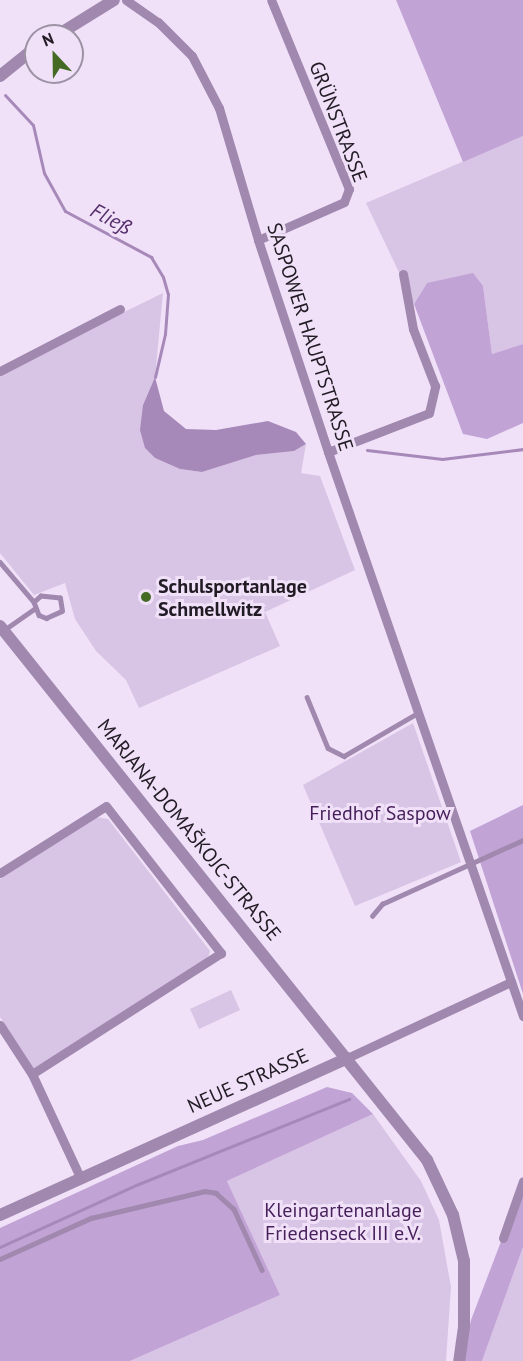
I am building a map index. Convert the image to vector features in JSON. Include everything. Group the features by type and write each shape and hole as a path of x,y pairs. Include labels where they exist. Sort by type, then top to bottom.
{"street":[{"path":"75,24 114,0"},
{"name":"SASPOWER HAUPTSTRASSE","path":"126,0 158,21 192,56 213,91 258,240 328,452 468,865 523,1016"},
{"name":"GRÜNSTRASSE","path":"258,240 344,201 349,189 271,0"},
{"path":"0,76 24,57"},
{"path":"328,452 429,413 435,386 413,329 403,274"},
{"path":"0,371 120,309"},
{"name":"MARJANA-DOMAŠKOJC-STRASSE","path":"2,628 427,1160 453,1215 466,1285 459,1361"},
{"path":"0,873 106,806 221,953 32,1074"},
{"name":"NEUE STRASSE","path":"0,1215 511,982"},
{"path":"0,1025 32,1074 80,1178"},
{"path":"503,1238 523,1181"}],"lane":[{"path":"0,562 34,602 34,609"},
{"path":"34,602 41,596 52,596 60,598 63,604 62,611 46,618 34,609"},
{"path":"2,628 34,609"},
{"path":"307,697 328,748 344,756 416,714"},
{"path":"372,916 382,904 523,840"},
{"path":"0,1259 91,1218 205,1191 216,1193 234,1209 262,1270"}],"green space":[{"path":"523,136 523,344 492,354 483,286 427,283 414,304 366,203"},
{"path":"163,293 155,377 143,405 145,448 155,458 180,469 202,472 256,455 294,451 306,444 301,473 320,476 355,570 265,612 280,646 139,708 126,680 96,651 75,619 65,583 34,595 0,553 0,373"},
{"name":"Friedhof Saspow","path":"413,723 461,862 355,906 303,785"},
{"path":"96,817 108,819 210,951 208,958 33,1069 0,1017 0,879"},
{"path":"231,990 240,1010 199,1029 190,1009"},
{"name":"Kleingartenanlage Friedenseck III e.V.","path":"373,1114 421,1181 439,1220 451,1287 446,1361 130,1361 280,1295 227,1181"},
{"path":"523,1247 523,1361 482,1361"}],"shaded area":[{"path":"396,0 523,0 523,136 463,162"},
{"path":"473,273 483,286 492,354 523,344 523,423 487,439 463,434 414,304 427,283"},
{"path":"155,377 164,411 186,429 216,430 268,421 296,432 306,444 294,451 256,455 202,472 180,469 155,458 145,448 140,430 143,405"},
{"path":"523,805 523,994 470,831"},
{"path":"327,1087 352,1093 373,1114 227,1181 280,1295 130,1361 0,1361 0,1228 178,1146 203,1140"},
{"path":"523,1184 523,1247 482,1361 462,1361 471,1320"}],"waterway":[{"name":"Fließ","path":"5,95 33,125 44,173 65,211 151,257 163,277 168,294 165,334 155,377"},
{"path":"367,450 442,459 523,449"},
{"path":"0,1247 136,1185 349,1099"}],"place":[{"name":"Schulsportanlage Schmellwitz","path":"146,597"}]}
